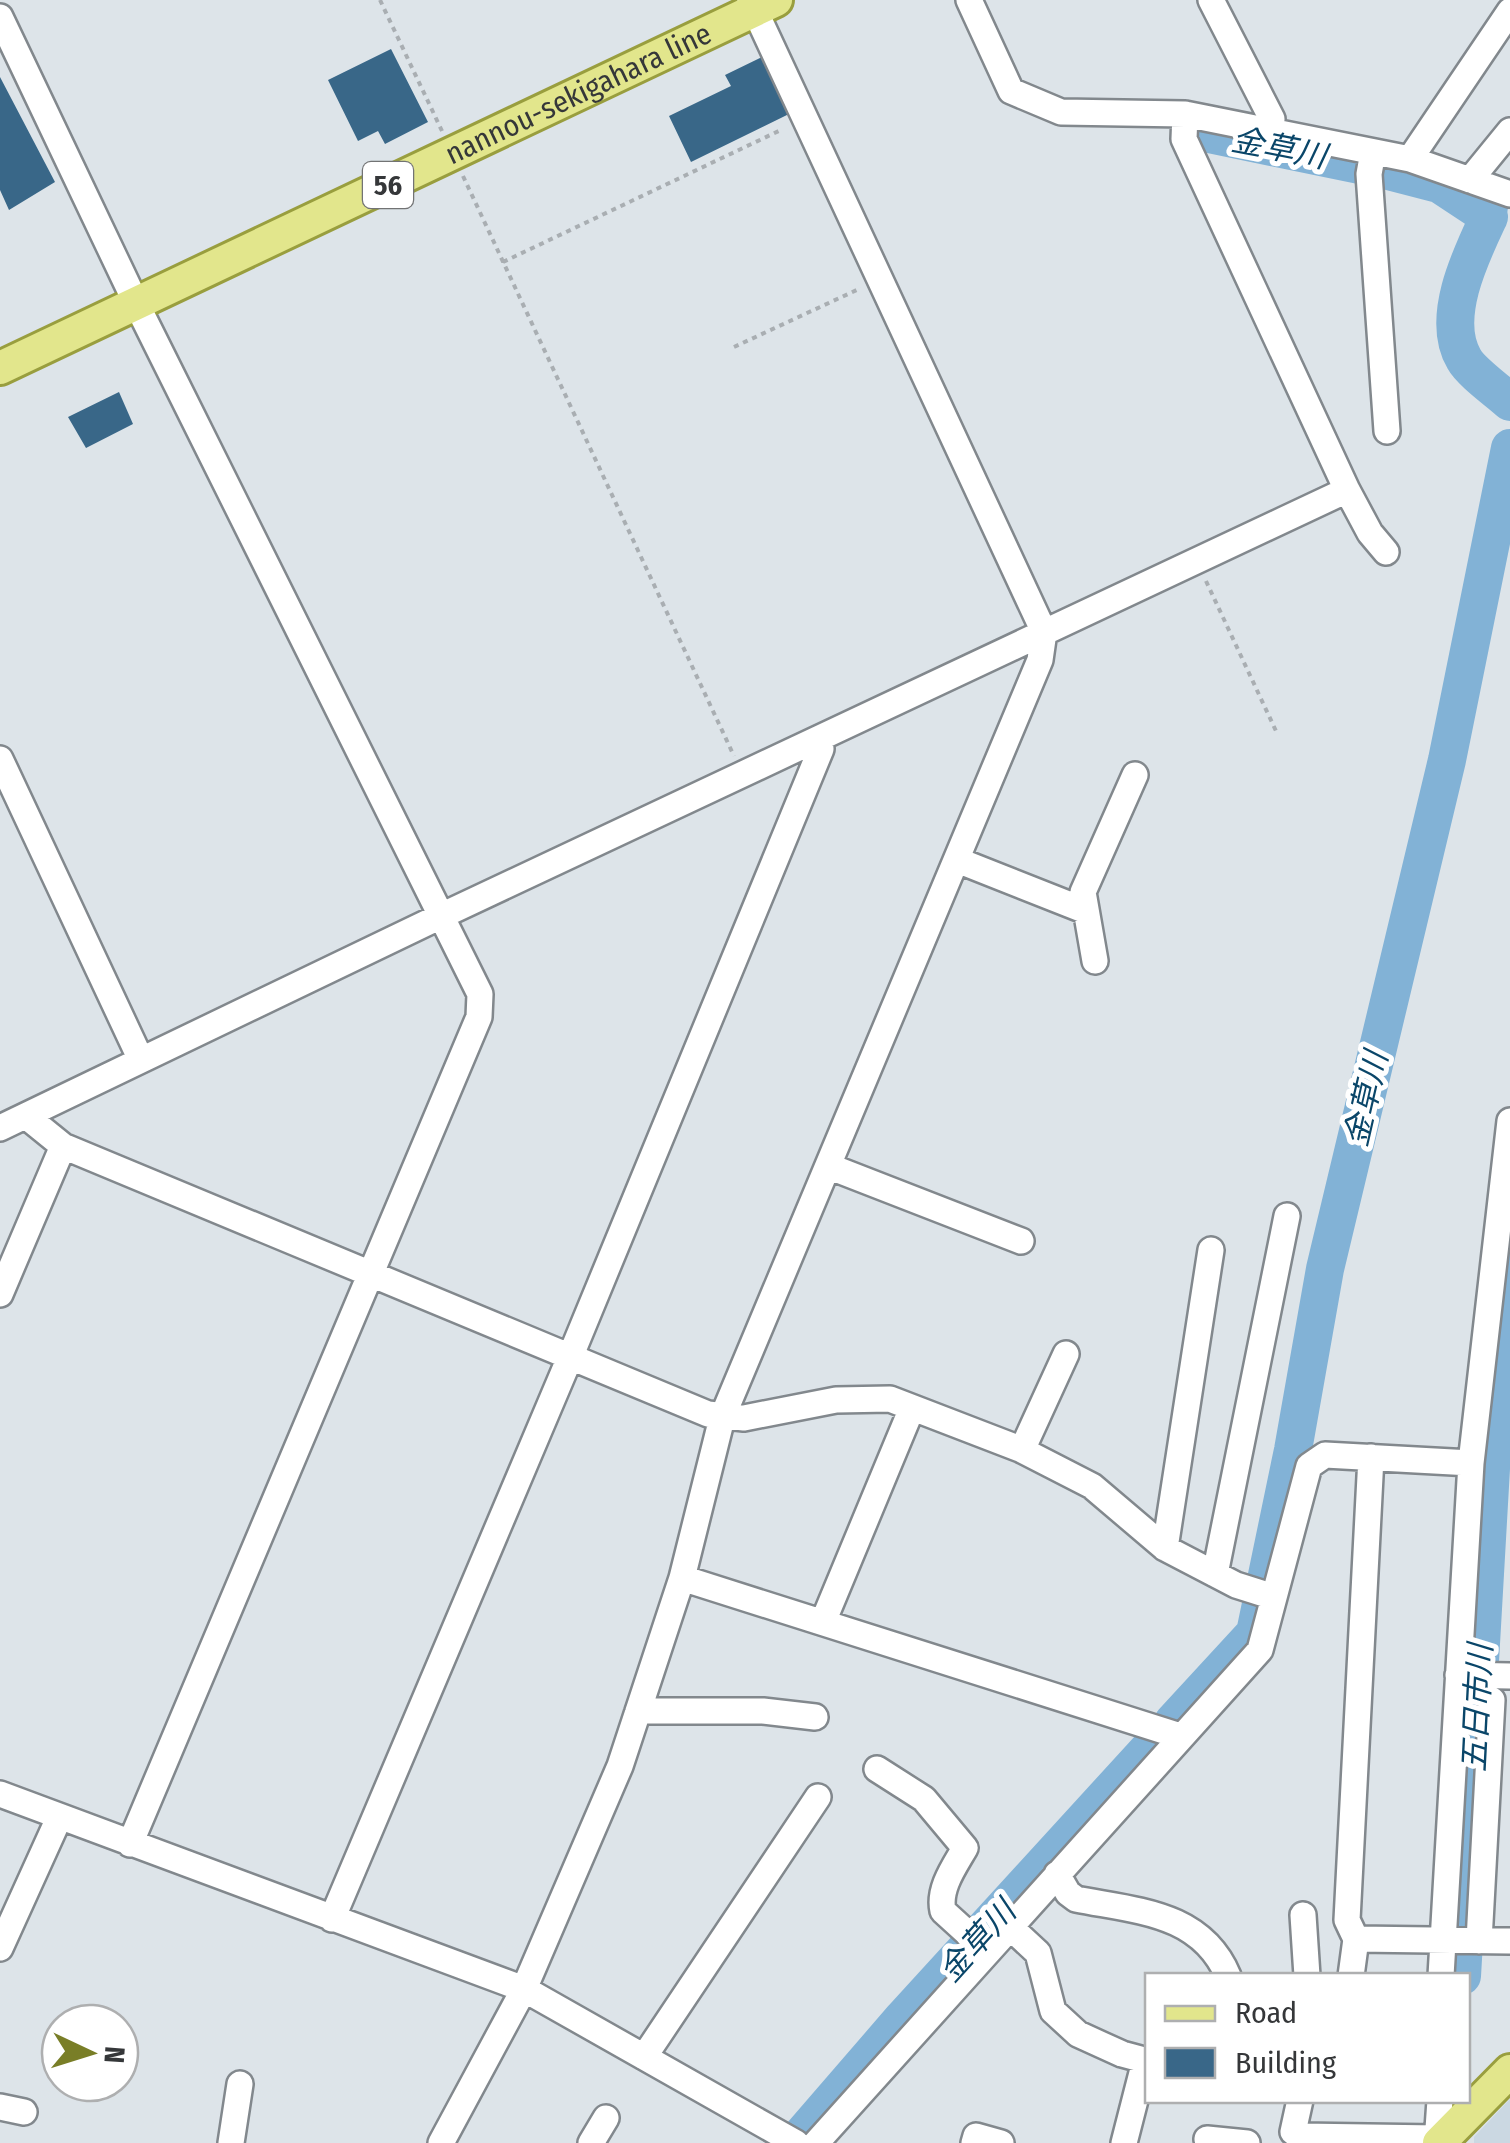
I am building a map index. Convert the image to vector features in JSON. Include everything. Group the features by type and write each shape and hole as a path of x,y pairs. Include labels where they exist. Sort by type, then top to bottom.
{"main road":[{"name":"nannou-sekigahara line","path":"0,368 760,3"},
{"path":"1442,2130 1482,2100 1510,2071"}],"street":[{"path":"969,0 1011,91 1061,112 1185,114 1410,160 1510,194"},
{"path":"1210,0 1272,120 1271,132"},
{"path":"441,2143 524,1989 620,1766 682,1578 722,1418 1040,660 1044,632 806,118 760,3"},
{"path":"1410,160 1510,11"},
{"path":"0,17 137,304 480,994 478,1017 130,1844"},
{"path":"1185,114 1184,139 1347,490 1370,533 1386,552"},
{"path":"1470,180 1510,132"},
{"path":"1372,152 1370,174 1388,431"},
{"path":"0,1128 742,773 1347,490"},
{"path":"332,1918 571,1355 821,749 820,739"},
{"path":"0,759 140,1060"},
{"path":"1095,961 1083,892 1135,775"},
{"path":"957,860 1086,911"},
{"path":"26,1116 63,1146 722,1418 744,1418 836,1400 890,1400 1022,1450 1092,1486 1165,1548 1236,1585 1265,1593"},
{"path":"1442,1973 1470,1463 1510,1121"},
{"path":"0,1294 63,1146"},
{"path":"828,1166 1021,1241"},
{"path":"1214,1574 1286,1216"},
{"path":"1165,1548 1212,1250"},
{"path":"1022,1450 1066,1354"},
{"path":"823,1622 912,1408"},
{"path":"816,2143 979,1944 1010,1927 1260,1650 1265,1593 1308,1466 1325,1455 1470,1463"},
{"path":"1350,1973 1356,1939 1347,1920 1371,1457"},
{"path":"682,1578 1180,1736"},
{"path":"1458,1675 1510,1676"},
{"path":"1479,1942 1498,1805 1492,1700"},
{"path":"638,1711 763,1711 815,1718"},
{"path":"877,1769 924,1800 965,1848 948,1876 941,1902 944,1911 979,1944"},
{"path":"0,1794 524,1989 796,2143"},
{"path":"644,2057 818,1797"},
{"path":"0,1948 59,1818"},
{"path":"1057,1874 1076,1899 1173,1920 1194,1929 1218,1954 1227,1973"},
{"path":"1303,1915 1307,1973"},
{"path":"1010,1927 1038,1953 1053,2011 1078,2034 1145,2061"},
{"path":"1356,1939 1510,1942"},
{"path":"1124,2143 1145,2065"},
{"path":"231,2143 240,2084"},
{"path":"1298,2140 1293,2132 1299,2103"},
{"path":"1298,2140 1313,2103"},
{"path":"591,2143 606,2118"},
{"path":"1298,2140 1442,2130"},
{"path":"974,2143 976,2136 1001,2143"},
{"path":"1207,2140 1247,2143"}],"path":[{"path":"380,0 742,773"},
{"path":"503,262 806,118"},
{"path":"734,348 880,280"},
{"path":"1197,561 1276,731"}],"shaded area":[{"path":"1510,2099 1510,2143 1474,2143 1474,2137"}],"building":[{"path":"391,49 428,122 385,144 378,131 358,141 328,80"},
{"path":"762,57 789,114 691,162 669,116 731,86 725,75"},
{"path":"0,77 55,182 9,210 0,190"},
{"path":"119,392 133,424 86,448 68,417"}],"waterway":[{"name":"金草川","path":"1199,132 1359,165"},
{"name":"金草川","path":"1381,169 1439,184 1489,217 1461,287 1455,325 1457,343 1467,364 1510,402"},
{"path":"1489,217 1497,208"},
{"name":"金草川","path":"1173,1722 1255,1633 1325,1269 1447,760 1510,448"},
{"name":"五日市川","path":"1462,1973 1498,1346 1510,1262"},
{"name":"金草川","path":"795,2143 903,2018 1158,1739"}]}
